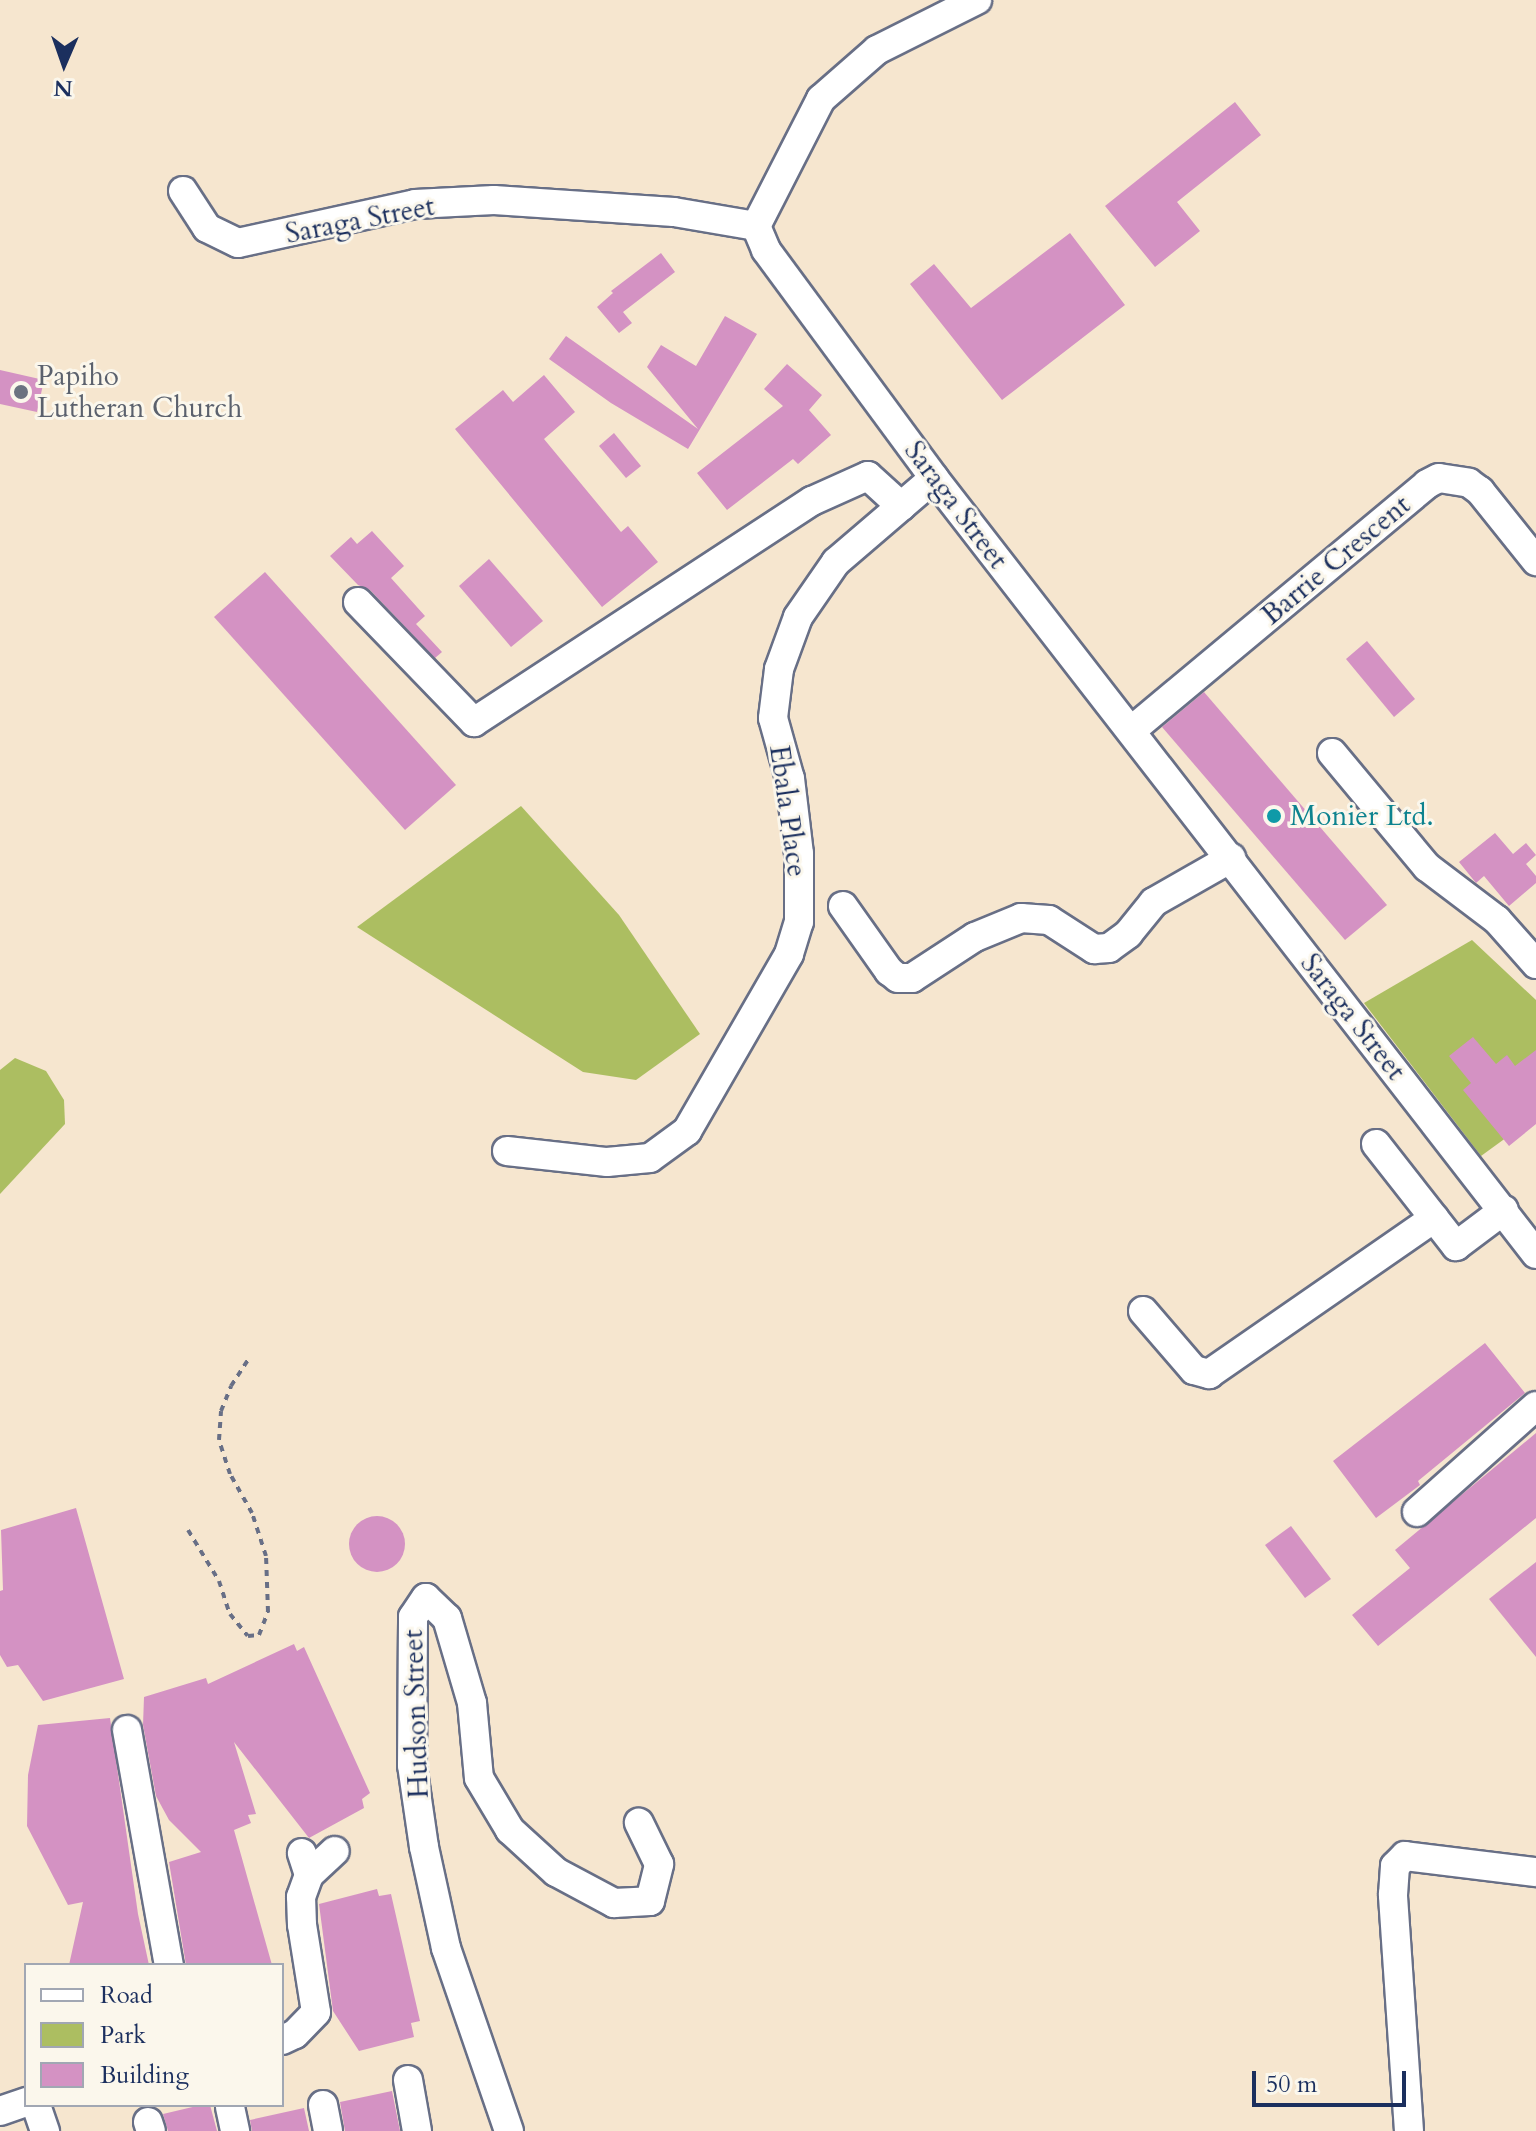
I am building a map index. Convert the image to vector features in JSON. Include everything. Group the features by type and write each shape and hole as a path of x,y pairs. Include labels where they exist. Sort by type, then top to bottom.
{"street":[{"path":"756,226 821,99 877,50 977,0"},
{"name":"Saraga Street","path":"183,191 207,228 238,243 415,204 494,200 674,212 756,226 766,250 934,478 1536,1254"},
{"path":"358,602 474,722 812,501 868,476 901,506"},
{"name":"Ebala Place","path":"507,1151 607,1162 650,1158 687,1131 789,954 799,922 799,854 790,779 773,718 779,669 798,617 836,562 934,478"},
{"name":"Barrie Crescent","path":"1132,730 1427,484 1439,478 1454,478 1480,491 1536,561"},
{"path":"1332,753 1427,867 1497,920 1536,964"},
{"path":"843,906 889,971 898,978 912,978 975,937 1021,918 1049,920 1094,949 1109,948 1128,934 1154,902 1231,858"},
{"path":"1376,1144 1456,1246 1504,1210"},
{"path":"1143,1311 1194,1370 1209,1374 1434,1218"},
{"path":"1417,1512 1536,1406"},
{"name":"Hudson Street","path":"509,2131 446,1948 424,1847 412,1765 413,1617 426,1598 447,1618 472,1703 479,1778 510,1830 556,1872 614,1903 650,1901 659,1864 639,1823"},
{"path":"127,1730 169,1963"},
{"path":"284,2039 295,2034 316,2012 302,1925 301,1897 306,1864 335,1851"},
{"path":"1409,2131 1393,1895 1395,1866 1405,1856 1536,1872"},
{"path":"408,2080 417,2131"},
{"path":"0,2111 24,2103"},
{"path":"37,2107 45,2131"}],"path":[{"path":"188,1530 219,1581 230,1614 248,1636 259,1635 268,1612 266,1556 252,1513 230,1474 219,1440 221,1411 231,1386 249,1358"}],"green space":[{"path":"521,806 619,915 700,1034 636,1080 583,1072 357,927"},
{"path":"1472,940 1536,1000 1536,1116 1481,1156 1364,1003"},
{"path":"15,1058 46,1071 64,1100 65,1124 0,1194 0,1070"}],"building":[{"path":"1235,102 1261,135 1177,202 1200,231 1155,267 1105,206"},
{"path":"1070,233 1125,305 1002,400 910,284 934,264 971,308"},
{"path":"661,253 675,272 623,312 632,323 619,333 597,307 613,293 611,291"},
{"path":"725,316 757,334 688,449 611,403 549,359 566,336 698,429 647,367 661,345 696,366"},
{"path":"787,364 822,395 809,410 831,435 798,464 793,459 727,510 697,473 783,406 764,389"},
{"name":"Papiho Lutheran Church","path":"0,370 44,380 37,412 0,404"},
{"path":"544,375 575,412 544,439 621,532 628,526 658,562 602,607 455,429 503,390 513,402"},
{"path":"614,433 641,466 626,478 599,446"},
{"path":"372,531 404,566 391,578 425,616 416,624 442,652 435,658 370,590 358,585 330,556 351,537 357,544"},
{"path":"489,559 543,621 511,647 459,586"},
{"path":"265,572 456,785 405,830 214,617"},
{"path":"1367,641 1415,699 1394,717 1346,659"},
{"name":"Monier Ltd.","path":"1204,692 1387,905 1345,940 1162,727"},
{"path":"1495,833 1513,854 1526,843 1536,855 1526,864 1536,876 1536,883 1509,906 1484,876 1476,883 1459,862"},
{"path":"1473,1037 1496,1064 1507,1055 1515,1066 1536,1050 1536,1124 1509,1146 1463,1090 1471,1083 1449,1056"},
{"path":"1485,1343 1525,1393 1418,1481 1420,1485 1376,1518 1333,1461"},
{"path":"1536,1433 1536,1518 1378,1646 1352,1615 1410,1568 1395,1550"},
{"path":"76,1508 124,1679 43,1701 18,1665 7,1667 0,1655 0,1591 3,1590 1,1530"},
{"path":"377,1516 397,1524 405,1544 397,1564 377,1572 357,1564 349,1544 357,1524"},
{"path":"1291,1526 1331,1579 1305,1598 1265,1545"},
{"path":"1536,1562 1536,1657 1489,1599"},
{"path":"294,1644 297,1651 304,1647 370,1793 362,1799 364,1808 309,1838 234,1742 256,1814 248,1815 251,1823 234,1830 271,1963 186,1963 169,1862 201,1852 169,1820 156,1796 143,1725 144,1697 206,1678 208,1684"},
{"path":"110,1718 138,1914 149,1963 69,1963 83,1902 68,1905 27,1826 28,1775 38,1725"},
{"path":"377,1889 379,1896 391,1894 420,2021 411,2023 414,2037 359,2051 333,2011 319,1904"},
{"path":"392,2091 400,2131 345,2131 340,2102"},
{"path":"193,2107 211,2107 217,2131 168,2131 163,2114"},
{"path":"304,2108 309,2131 252,2131 250,2120"}],"place":[{"name":"Papiho Lutheran Church","path":"21,392"},
{"name":"Monier Ltd.","path":"1274,816"}]}
